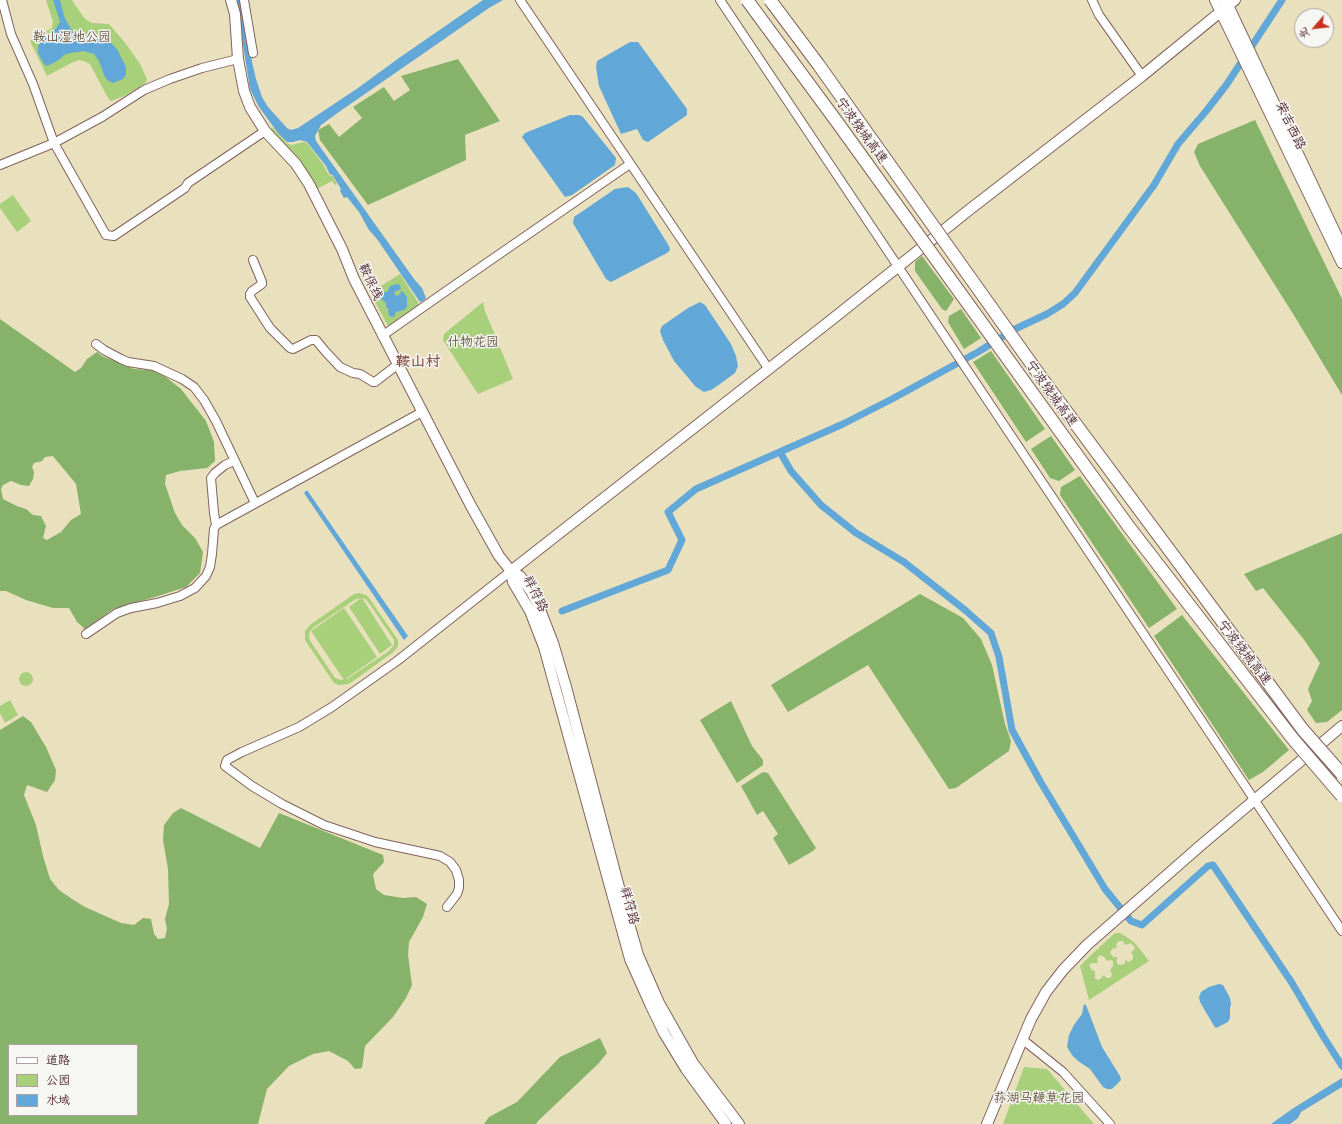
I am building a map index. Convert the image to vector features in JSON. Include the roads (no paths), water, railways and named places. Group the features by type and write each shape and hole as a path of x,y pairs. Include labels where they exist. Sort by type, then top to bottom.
{"highway":[{"name":"宁波绕城高速","path":"746,0 837,122 1129,527 1293,739 1342,796"},
{"name":"宁波绕城高速","path":"770,0 818,64 1043,380 1303,730 1342,774"}],"main road":[{"name":"鞍保线","path":"231,0 246,55 244,91 256,118 265,131 296,164 309,184 342,249 354,279 397,365 471,506 500,556 512,571"},
{"name":"荣吉西路","path":"1214,0 1227,4 1342,246"},
{"path":"512,571 768,368 1142,76 1227,4"},
{"name":"荣吉西路","path":"1227,4 1241,54 1342,263"},
{"name":"祥符路","path":"512,571 513,582 530,611 544,647 630,959 664,1033 686,1069 726,1124"},
{"name":"祥符路","path":"512,571 520,576 531,590 553,643 638,955 659,1003 693,1063 739,1124"},
{"path":"987,1124 1031,1019 1046,992 1063,970 1087,944 1113,921 1342,726"}],"street":[{"path":"2,0 11,34 33,84 54,143 106,235 114,236 185,188 188,183 265,131"},
{"path":"0,165 54,143 144,90 202,68 246,55 244,0"},
{"path":"520,0 768,368"},
{"path":"720,0 1342,931"},
{"path":"1092,0 1099,15 1142,76"},
{"path":"382,336 630,164"},
{"path":"253,260 262,284 252,291 250,297 270,328 290,348 311,340 316,340 324,351 340,367 353,373 360,374 373,382 397,365"},
{"path":"96,344 121,359 128,362 154,366 182,379 194,387 204,400 216,421 255,503"},
{"path":"216,525 422,412"},
{"path":"86,634 117,613 180,596 201,583 210,567 214,528 216,525 211,478 225,465 234,461"},
{"path":"447,906 457,894 459,888 459,880 456,870 450,862 440,856 375,842 324,825 264,794 225,766 227,760 299,727 332,707 397,661 512,571"},
{"path":"1022,1039 1063,1072 1110,1124"}],"water":[{"path":"53,0 60,0 64,16 68,24 73,32 80,36 83,41 93,35 98,39 111,43 117,49 126,67 126,75 123,79 113,83 107,80 99,61 94,54 84,51 64,55 59,60 47,66 44,64 38,53 38,46 55,30 60,22"},
{"path":"236,0 241,0 252,62 262,97 268,107 287,128 291,130 298,128 358,88 483,0 503,0 489,8 336,114 321,125 315,136 316,141 414,279 422,288 426,298 423,301 420,302 377,239 369,230 359,212 347,197 344,198 340,191 341,189 332,174 330,175 326,166 307,142 300,140 287,142 278,133 259,107 250,89"},
{"path":"630,42 638,42 687,109 687,115 648,142 643,140 637,129 621,134 599,86 596,67 597,61"},
{"path":"570,115 579,115 583,117 616,158 615,165 572,195 565,197 522,137 525,133"},
{"path":"628,187 636,193 670,250 667,253 611,282 606,279 573,223 574,217 615,189"},
{"path":"397,284 400,285 401,289 394,292 396,296 401,294 400,292 402,291 407,297 407,307 404,310 396,312 394,317 389,316 388,308 386,307 386,303 381,299 380,292 387,292 390,286"},
{"path":"700,302 705,305 731,344 738,366 735,373 711,390 704,392 696,387 674,361 660,331 662,326 688,308"},
{"path":"307,490 408,636 404,640 304,493"},
{"path":"1219,984 1223,985 1230,998 1231,1004 1230,1018 1228,1022 1216,1028 1200,1002 1199,997 1201,992 1209,987"},
{"path":"1084,1004 1086,1005 1102,1047 1120,1076 1121,1080 1112,1089 1103,1087 1090,1069 1078,1061 1067,1047 1069,1035 1082,1014"},
{"path":"1342,1078 1342,1087 1301,1112 1298,1118 1290,1124 1271,1124 1292,1109"}],"waterway":[{"path":"562,611 668,570 682,540 668,512 696,489 843,424 892,399 978,352 1015,329 1047,314 1063,304 1075,293 1154,185 1178,144 1227,84 1282,0"},
{"path":"780,452 791,471 821,505 856,533 904,562 965,610 991,633 999,657 1012,730 1040,781 1105,889 1131,921 1142,925 1208,866 1213,865 1292,983 1342,1066"}],"district":[{"name":"鞍山村","path":"418,362"}],"park label":[{"name":"鞍山湿地公园","path":"72,38"},
{"name":"什物花园","path":"473,343"},
{"name":"荪湖马鞭草花园","path":"1039,1099"}]}
